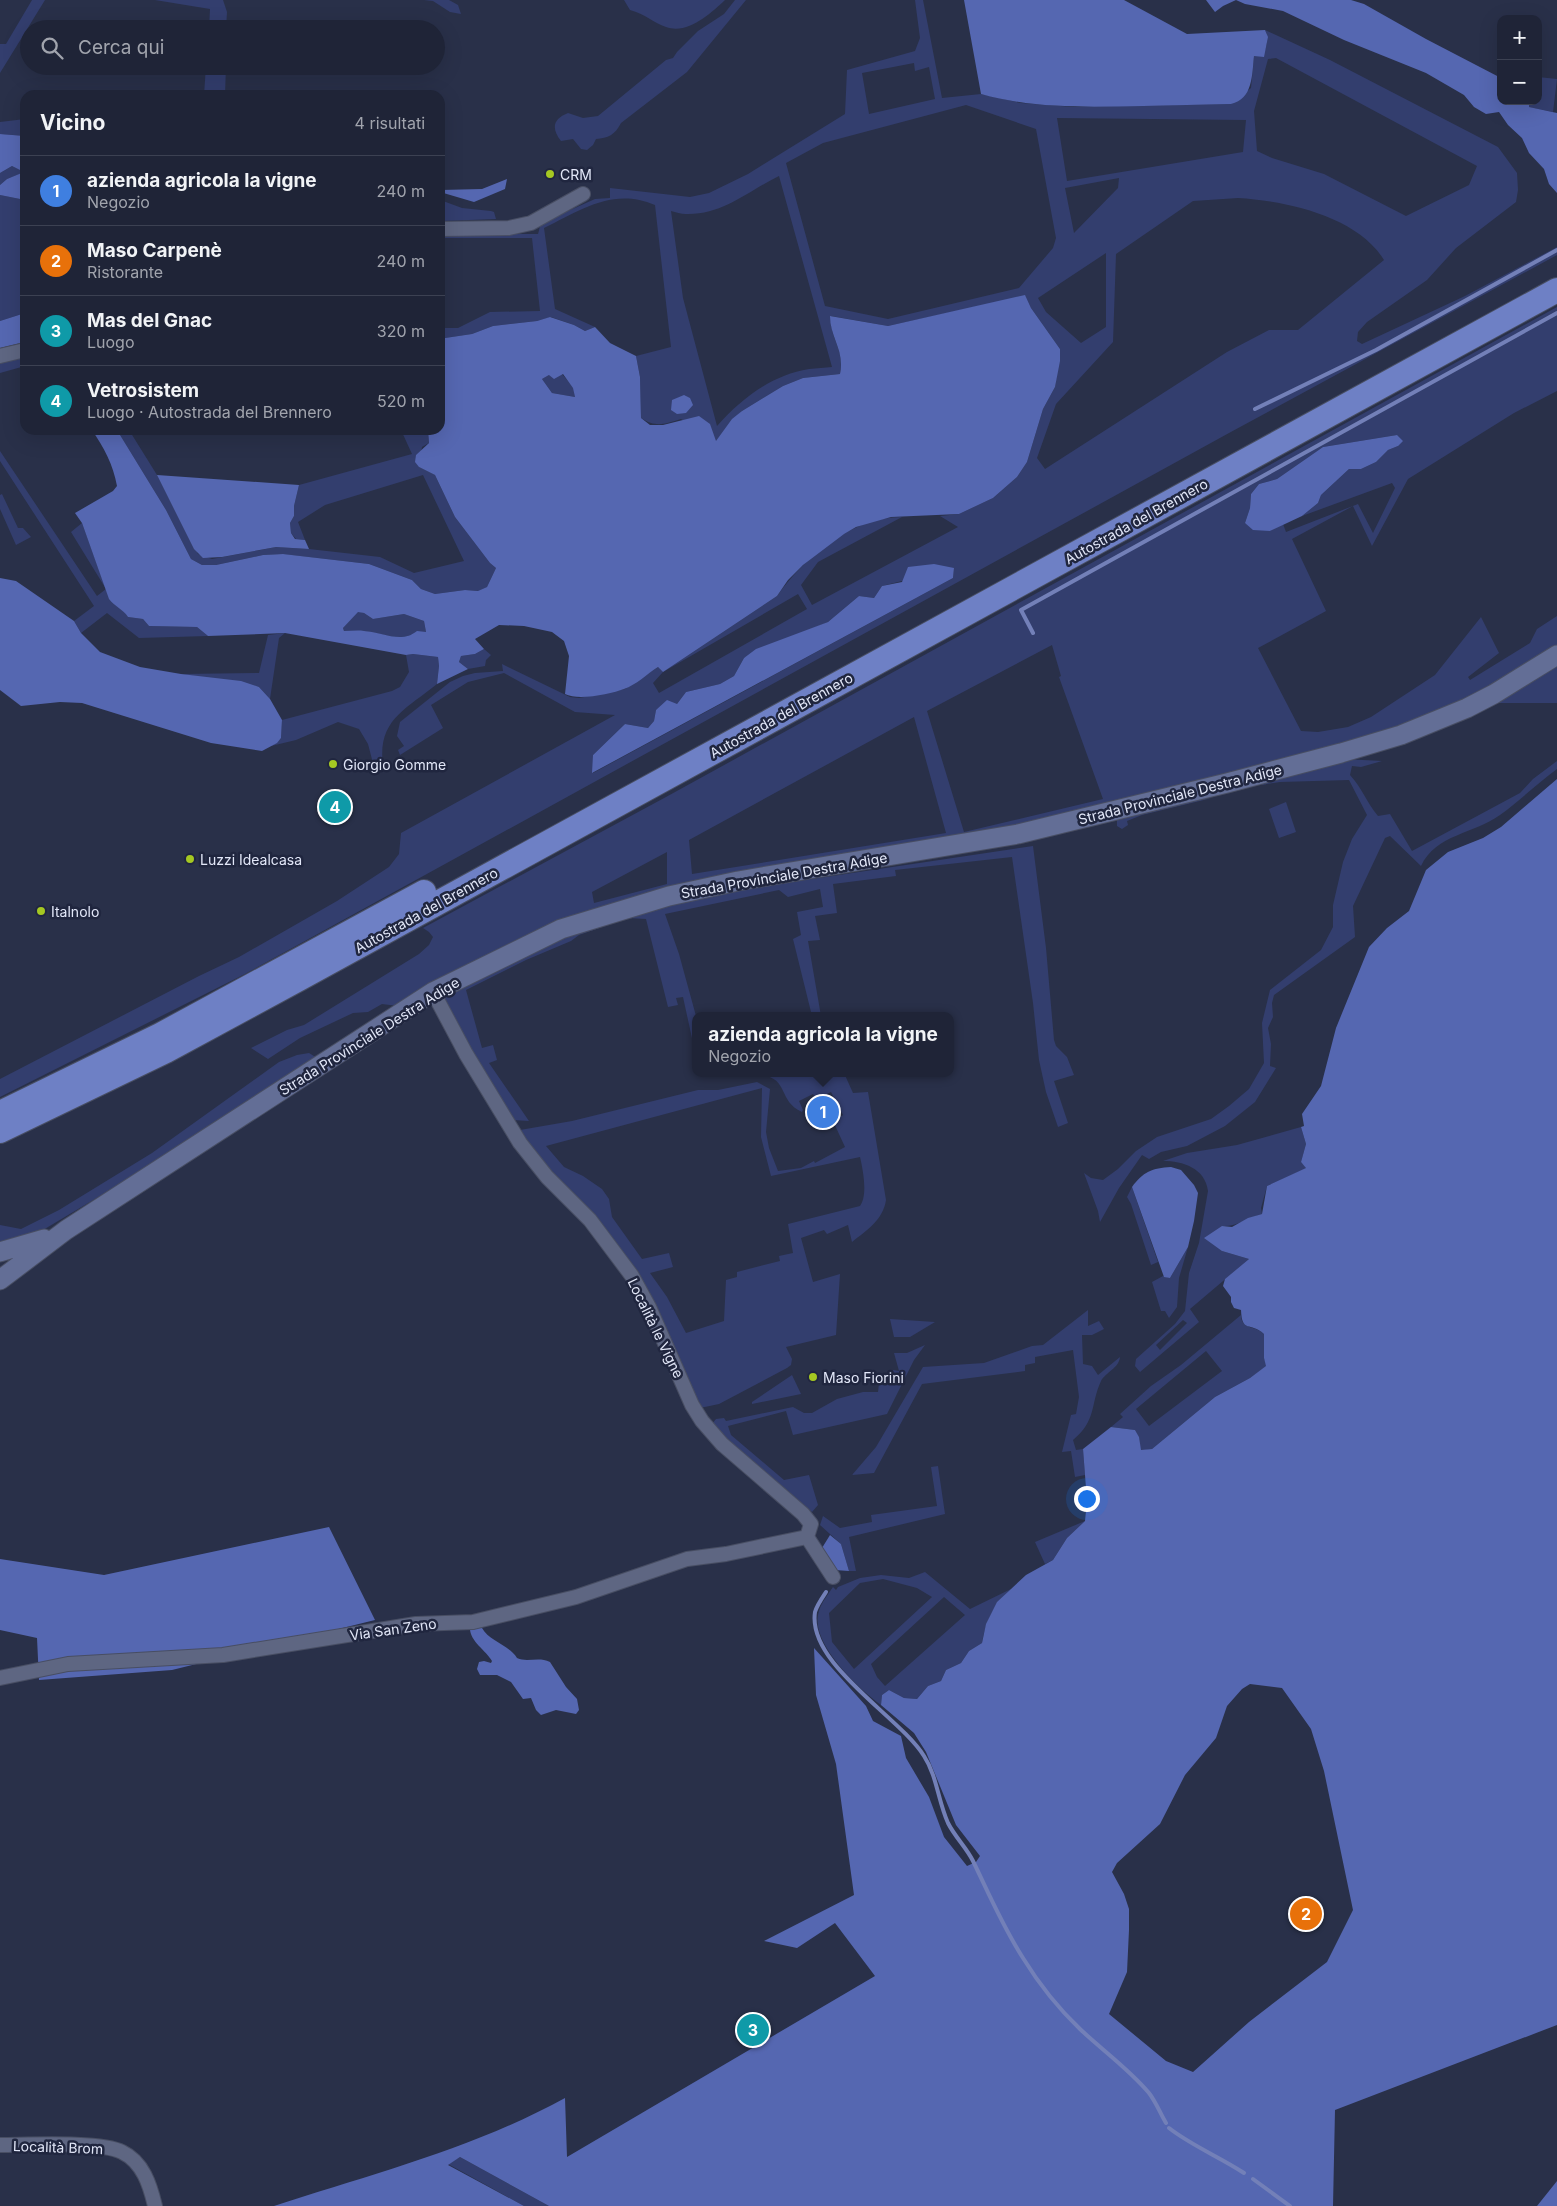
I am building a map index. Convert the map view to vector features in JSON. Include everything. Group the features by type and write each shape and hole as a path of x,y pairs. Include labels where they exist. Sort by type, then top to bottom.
{"highway":[{"name":"Autostrada del Brennero","path":"0,1113 142,1044 283,969 1557,272"},
{"name":"Autostrada del Brennero","path":"0,1132 166,1051 274,993 1557,290"}],"main road":[{"name":"Strada Provinciale Destra Adige","path":"0,1280 66,1230 433,992 561,929 669,896 738,881 1018,834 1227,783 1402,735 1494,694 1557,655"},
{"name":"Strada Provinciale Destra Adige","path":"0,1252 25,1246 66,1230"}],"street":[{"path":"445,229 509,228 531,223 583,194"},
{"path":"0,356 20,351"},
{"name":"Località le Vigne","path":"433,992 466,1054 520,1143 547,1177 590,1220 632,1276 649,1307 692,1404 702,1421 722,1444 804,1514 811,1524 807,1537 832,1578"},
{"name":"Via San Zeno","path":"0,1678 68,1664 223,1655 416,1624 473,1622 576,1597 687,1558 726,1554 807,1537"},
{"name":"Località Brom","path":"0,2146 95,2146 122,2152 141,2168 151,2188 155,2206"}],"shaded area":[{"path":"32,0 45,0 33,20 20,20"},
{"path":"155,0 223,0 227,12 227,20 209,20 210,9"},
{"path":"424,0 449,0 458,5 461,14 450,12 433,1"},
{"path":"624,0 725,0 713,11 691,25 674,29 630,10"},
{"path":"735,0 746,0 687,72 621,123 614,133 608,137 596,139 587,150 581,149 573,139 561,141 555,128 559,118 568,113 583,118 598,116 666,60 673,58 698,31 724,14"},
{"path":"915,0 923,0 942,98 981,94 1021,103 1074,107 1231,104 1251,88 1254,56 1264,53 1267,44 1265,30 1330,60 1498,147 1517,173 1518,190 1516,202 1456,248 1427,280 1367,322 1358,332 1357,341 1362,344 1465,296 1557,247 1557,255 1229,433 245,974 0,1097 0,1079 239,957 337,901 389,867 399,854 401,833 615,715 575,712 504,673 468,682 431,705 443,728 400,755 398,750 404,746 397,736 400,722 450,682 475,673 503,671 502,664 570,697 579,698 625,689 658,667 663,672 777,596 788,581 815,554 847,532 883,519 902,517 818,562 801,585 812,605 958,527 940,516 959,514 993,498 1017,477 1027,462 1043,409 1055,387 1060,349 1031,308 1025,296 888,326 831,316 832,331 839,350 840,374 803,378 783,386 742,411 716,442 681,419 665,424 656,424 641,418 640,377 636,356 671,347 655,205 640,200 625,198 598,203 544,228 555,309 595,327 585,331 551,317 537,321 493,326 472,334 445,338 445,328 458,328 490,312 540,311 532,238 445,238 445,234 538,234 541,223 595,199 610,198 610,188 690,197 709,193 748,174 845,114 847,70 915,51 920,38","holes":["1276,58 1477,166 1469,185 1406,216 1324,174 1272,158 1257,151 1254,111 1268,59","914,63 915,71 929,67 935,99 869,114 862,73","966,105 1036,129 1056,238 1053,248 1019,288 888,319 825,306 786,163 823,143","1057,118 1246,120 1243,152 1067,181","779,176 832,367 795,372 770,382 747,397 717,426 683,298 671,211 686,214 712,211 735,201","1119,178 1118,188 1074,233 1065,188","1238,198 1298,207 1339,222 1357,232 1372,245 1384,260 1298,330 1269,330 1227,352 1045,469 1037,458 1056,404 1113,342 1116,254 1193,201","1106,253 1106,327 1081,343 1046,312 1038,298","954,568 953,578 593,773 593,755 625,724 648,728 654,721 656,710 677,704 686,692 720,684 734,676 744,658 828,622 859,596 874,598 882,586","798,594 807,609 659,693 653,683 663,672"]},
{"path":"964,0 1124,0 1187,34 1265,30 1268,37 1264,57 1254,56 1252,78 1247,92 1244,97 1231,104 1082,107 1041,105 981,94"},
{"path":"1206,0 1236,0 1215,12"},
{"path":"1236,0 1351,0 1364,4 1497,76 1497,105 1529,105 1529,107 1557,113 1557,193 1549,184 1544,169 1529,153 1522,138 1508,125 1499,112 1486,114 1474,107 1464,95 1426,73 1344,40 1283,11 1245,4"},
{"path":"20,20 20,41 0,73 0,44 6,44"},
{"path":"205,75 226,75 225,90 204,90"},
{"path":"1542,77 1557,79 1553,112 1528,107 1528,105 1542,105"},
{"path":"20,120 20,136 0,134 0,122"},
{"path":"0,134 20,136 20,170 12,166 0,173"},
{"path":"12,166 20,170 20,174 7,179 0,185 0,173"},
{"path":"20,174 20,199 0,195 0,185 7,179"},
{"path":"507,179 505,189 474,202 445,193 445,190 482,189"},
{"path":"0,195 20,199 20,315 0,321"},
{"path":"445,202 462,208 494,212 496,219 445,221"},
{"path":"1025,295 1031,308 1060,349 1060,361 1055,387 1043,409 1027,462 1017,477 993,498 959,514 891,517 856,527 803,565 788,580 777,596 663,672 658,667 633,685 611,693 586,697 565,694 569,656 564,641 552,632 524,626 499,625 475,639 484,649 475,654 461,656 459,662 468,669 437,684 438,657 406,655 285,633 208,636 197,627 149,626 143,619 128,617 109,599 82,523 75,513 113,491 117,486 108,456 95,435 120,435 166,510 191,559 202,565 216,565 263,555 283,554 369,564 412,580 421,589 435,594 465,590 478,591 487,587 496,568 490,563 455,517 435,475 419,467 415,462 416,455 429,443 428,435 445,435 445,338 472,334 493,326 537,321 550,317 585,331 595,327 610,343 636,356 640,377 641,418 650,425 663,425 699,416 710,424 716,441 732,419 783,386 803,378 840,374 841,358 832,331 830,316 888,326","holes":["563,374 573,388 575,397 552,393 542,379 549,375 554,379","358,612 364,613 373,619 404,614 424,621 426,632 417,631 405,637 398,637 371,632 344,631 343,628"]},
{"path":"1557,307 1557,391 1514,413 1408,479 1372,546 1353,506 1292,539 1326,611 1258,648 1301,731 1318,732 1348,727 1371,717 1435,675 1481,617 1499,653 1468,677 1470,680 1530,643 1537,629 1557,616 1557,646 1482,692 1397,728 1119,803 963,840 668,888 398,1006 382,1004 368,1012 353,1013 300,1038 268,1059 251,1048 287,1030 304,1025 419,954 429,945 433,937 423,928 666,797","holes":["1397,435 1398,446 1388,450 1376,462 1361,469 1349,469 1321,495 1318,503 1302,516 1392,483 1395,488 1373,533 1358,504 1286,532 1283,524 1270,531 1245,523 1250,508 1251,494 1259,484 1277,479 1323,447","1052,645 1061,676 1059,677 1103,799 964,832 927,711","914,717 946,833 692,874 689,840","667,852 667,884 594,903 592,892"]},
{"path":"20,315 20,343 0,348 0,321"},
{"path":"20,358 20,367 0,373 0,363"},
{"path":"562,374 574,388 575,397 552,393 542,379 549,375"},
{"path":"684,395 690,398 693,405 686,413 677,414 671,410 672,400"},
{"path":"120,435 132,435 157,475 198,554 212,559 276,547 309,549 380,557 414,573 464,561 423,475 325,505 298,522 305,540 296,539 291,533 290,523 294,516 294,506 299,485 412,454 403,435 428,435 429,443 422,447 419,467 435,475 455,517 490,563 496,568 487,587 479,591 465,590 435,594 421,589 412,580 369,564 282,554 263,555 216,565 202,565 191,559 166,510"},
{"path":"1397,435 1403,441 1398,446 1388,450 1376,462 1361,469 1349,469 1321,495 1318,503 1302,516 1270,531 1253,530 1245,523 1250,508 1251,494 1259,484 1277,479 1323,447"},
{"path":"0,451 97,596 106,589 111,600 128,617 143,619 149,626 197,627 208,636 139,638 107,613 81,633 74,621 94,606 0,461"},
{"path":"157,475 299,485 294,506 294,516 290,523 291,533 295,539 305,540 309,549 276,547 222,557 203,558 194,549"},
{"path":"2,494 18,528 23,528 31,537 16,545 0,509 0,495"},
{"path":"82,523 106,589 71,532"},
{"path":"934,564 954,568 953,578 592,773 593,755 625,724 648,728 654,721 656,710 667,700 677,704 686,692 720,684 734,676 744,658 756,649 828,622 859,596 874,598 882,586 902,582 908,567"},
{"path":"0,578 16,581 74,621 81,633 100,652 140,667 241,681 259,687 270,699 282,720 281,738 277,743 262,751 211,743 82,703 60,702 21,706 0,690"},
{"path":"358,611 373,619 404,614 424,621 426,632 399,638 365,631 344,631 343,628"},
{"path":"285,633 279,638 270,699 259,687 181,674 259,673 268,635"},
{"path":"484,649 491,655 486,660 485,666 468,669 459,662 461,656 475,654"},
{"path":"406,655 438,657 437,684 404,709 389,727 384,737 382,750 383,766 374,767 368,744 359,729 338,722 296,740 271,746 281,738 282,720 392,691 400,687 409,672"},
{"path":"1557,663 1557,703 1496,703"},
{"path":"1344,759 1382,761 1361,767 1352,766 1350,775 1378,816 1390,814 1412,851 1520,793 1533,779 1557,761 1557,769 1500,815 1436,847 1421,866 1390,836 1385,838 1353,906 1355,937 1274,995 1272,1003 1273,1017 1268,1028 1271,1044 1270,1066 1276,1068 1255,1102 1225,1126 1187,1146 1161,1152 1149,1159 1142,1155 1119,1188 1100,1222 1098,1211 1084,1173 1091,1178 1103,1180 1118,1169 1136,1151 1157,1137 1211,1119 1249,1089 1264,1063 1262,1023 1270,990 1321,950 1333,927 1333,905 1343,862 1352,839 1367,815 1349,780 1280,782 1260,785"},
{"path":"1557,779 1557,2025 1335,2110 1333,2206 549,2206 460,2157 448,2165 524,2206 274,2206 459,2146 530,2116 565,2098 567,2157 875,1976 835,1923 797,1948 764,1941 854,1895 836,1764 816,1695 814,1648 866,1706 873,1721 901,1736 906,1758 929,1797 944,1837 967,1866 976,1862 980,1856 956,1825 926,1752 914,1733 881,1705 882,1695 889,1690 904,1698 917,1699 928,1686 941,1681 946,1670 961,1663 969,1651 982,1643 986,1624 997,1602 1026,1575 1053,1560 1067,1538 1085,1521 1087,1501 1083,1449 1111,1427 1135,1430 1139,1437 1141,1450 1152,1449 1215,1397 1250,1378 1266,1366 1264,1334 1245,1325 1241,1310 1234,1308 1231,1297 1223,1286 1225,1279 1249,1259 1222,1251 1204,1238 1222,1226 1232,1227 1248,1218 1262,1214 1267,1186 1306,1168 1301,1162 1306,1144 1301,1127 1304,1126 1302,1114 1321,1086 1336,1028 1369,947 1387,928 1409,911 1426,870 1448,852 1483,838 1501,827","holes":["1250,1684 1282,1688 1311,1729 1324,1771 1353,1910 1327,1962 1249,2022 1193,2072 1166,2061 1109,2014 1127,1972 1129,1930 1129,1909 1124,1894 1112,1872 1117,1863 1160,1824 1185,1775 1216,1738 1227,1706 1242,1689"]},
{"path":"1212,798 1142,815 1127,821 1128,825 1122,829 1117,826 1117,819 1165,805"},
{"path":"1286,802 1296,832 1279,838 1269,809"},
{"path":"1033,846 1046,948 1054,1040 1056,1046 1067,1057 1074,1075 1054,1081 1068,1123 1058,1127 1046,1092 1039,1060 1033,1003 1012,857 895,870 896,876 833,884 837,913 815,916 820,940 808,941 820,1012 811,1012 793,939 801,935 797,912 823,907 820,889 788,897 779,890 665,914 679,954 695,1012 692,1012 692,1038 683,997 676,998 678,1005 668,1007 646,919 628,918 579,935 571,941 526,960 466,990 482,1048 493,1045 497,1060 489,1063 529,1121 513,1120 444,1003 446,993 563,936 625,915 738,890"},
{"path":"309,1053 317,1058 167,1156 43,1230 0,1244 0,1225 21,1229 59,1210 152,1153 279,1062 297,1055"},
{"path":"768,1077 846,1077 853,1093 868,1092 886,1200 878,1219 869,1229 852,1242 848,1225 827,1234 824,1230 801,1238 813,1282 840,1274 836,1335 786,1347 792,1359 791,1365 787,1368 719,1404 700,1408 646,1293 530,1150 520,1130 572,1121 698,1090 718,1090 757,1082 770,1089 766,1132 769,1148 778,1171 801,1168 814,1161 815,1163 845,1147 833,1121 843,1115 831,1092 816,1099 813,1094 799,1101 802,1112 788,1101 782,1088 772,1078","holes":["762,1088 761,1137 771,1176 860,1157 864,1196 860,1206 788,1224 793,1253 779,1256 780,1261 737,1272 737,1277 726,1280 724,1321 686,1333 667,1297 650,1273 673,1267 669,1253 642,1259 612,1217 609,1199 602,1189 583,1176 564,1167 546,1146"]},
{"path":"1301,1127 1306,1144 1301,1162 1307,1168 1267,1186 1261,1208 1262,1214 1237,1224 1222,1226 1222,1251 1249,1259 1190,1309 1199,1322 1140,1372 1135,1366 1136,1359 1175,1324 1185,1311 1189,1273 1199,1243 1208,1191 1203,1177 1192,1167 1178,1162 1163,1161 1187,1153 1237,1145","holes":["1183,1320 1187,1323 1160,1350 1156,1345"]},
{"path":"1171,1167 1181,1170 1194,1185 1198,1193 1188,1247 1170,1278 1164,1277 1132,1187 1148,1172 1158,1168"},
{"path":"1132,1187 1158,1262 1151,1265 1127,1197"},
{"path":"1188,1247 1179,1278 1177,1307 1169,1318 1165,1311 1161,1311 1152,1282 1163,1276 1170,1278"},
{"path":"1088,1310 1088,1326 1099,1321 1104,1329 1092,1335 1082,1335 1083,1364 1092,1366 1098,1375 1120,1357 1115,1367 1101,1381 1090,1419 1081,1433 1073,1440 1076,1450 1083,1449 1085,1475 1075,1477 1071,1451 1062,1452 1071,1415 1076,1414 1079,1397 1073,1350 1035,1357 1035,1363 1025,1365 1025,1371 922,1384 874,1473 852,1475 876,1447 923,1367 984,1363 1032,1346 1043,1345"},
{"path":"1241,1315 1243,1323 1264,1334 1264,1358 1267,1366 1250,1378 1215,1397 1152,1449 1140,1451 1139,1438 1135,1430 1111,1427 1123,1417 1120,1414 1151,1386 1181,1365","holes":["1206,1351 1222,1371 1149,1426 1136,1409"]},
{"path":"890,1319 935,1322 910,1337 894,1337"},
{"path":"925,1345 914,1360 887,1414 793,1435 786,1411 728,1426 731,1435 784,1480 809,1475 818,1505 812,1512 736,1450 712,1424 716,1419 724,1418 726,1421 793,1407 804,1413 812,1413 837,1399 863,1392 878,1392 879,1384 891,1376 893,1370 899,1371 894,1353 907,1353"},
{"path":"792,1375 801,1394 752,1404 752,1402"},
{"path":"938,1466 945,1514 849,1537 856,1571 849,1571 841,1544 820,1525 823,1516 840,1528 872,1522 871,1515 937,1506 931,1467"},
{"path":"1085,1521 1067,1538 1053,1560 1045,1564 1035,1542"},
{"path":"329,1527 375,1620 172,1670 39,1680 37,1638 0,1630 0,1559 104,1575"},
{"path":"830,1535 841,1544 849,1571 835,1570 822,1548"},
{"path":"925,1572 970,1609 1011,1589 992,1613 982,1643 969,1651 961,1663 946,1670 941,1681 928,1686 917,1699 904,1698 889,1690 882,1695 881,1705 850,1677 829,1652 818,1627 818,1615 822,1604 833,1587 836,1590 838,1587 860,1578 881,1575 909,1578","holes":["883,1579 917,1588 932,1597 854,1669 832,1642 829,1613 860,1583","944,1597 965,1615 885,1686 877,1677 871,1664"]},
{"path":"470,1627 482,1628 489,1636 517,1658 546,1660 550,1662 566,1687 577,1699 579,1710 576,1714 556,1710 541,1715 536,1710 531,1698 523,1699 511,1682 497,1675 480,1675 477,1669 479,1662 491,1663 492,1661 472,1637"},
{"path":"460,2157 549,2206 524,2206 448,2164"},
{"path":"1557,2181 1557,2206 1537,2206"}],"waterway":[{"path":"1255,409 1376,350 1557,250"},
{"path":"1033,633 1021,610 1557,313"},
{"path":"826,1592 815,1612 816,1631 825,1651 839,1670 912,1740 924,1756 932,1772 948,1823 970,1856 1009,1934 1036,1977 1072,2021 1141,2084 1151,2096 1166,2123"},
{"path":"1169,2128 1244,2173"},
{"path":"1253,2179 1290,2206"}],"place":[{"name":"CRM","path":"550,174"},
{"name":"Giorgio Gomme","path":"333,764"},
{"name":"Vetrosistem","path":"335,807"},
{"name":"Luzzi Idealcasa","path":"190,859"},
{"name":"Italnolo","path":"41,911"},
{"name":"azienda agricola la vigne","path":"823,1112"},
{"name":"Maso Fiorini","path":"813,1377"},
{"name":"Maso Carpenè","path":"1306,1914"},
{"name":"Mas del Gnac","path":"753,2030"}]}
